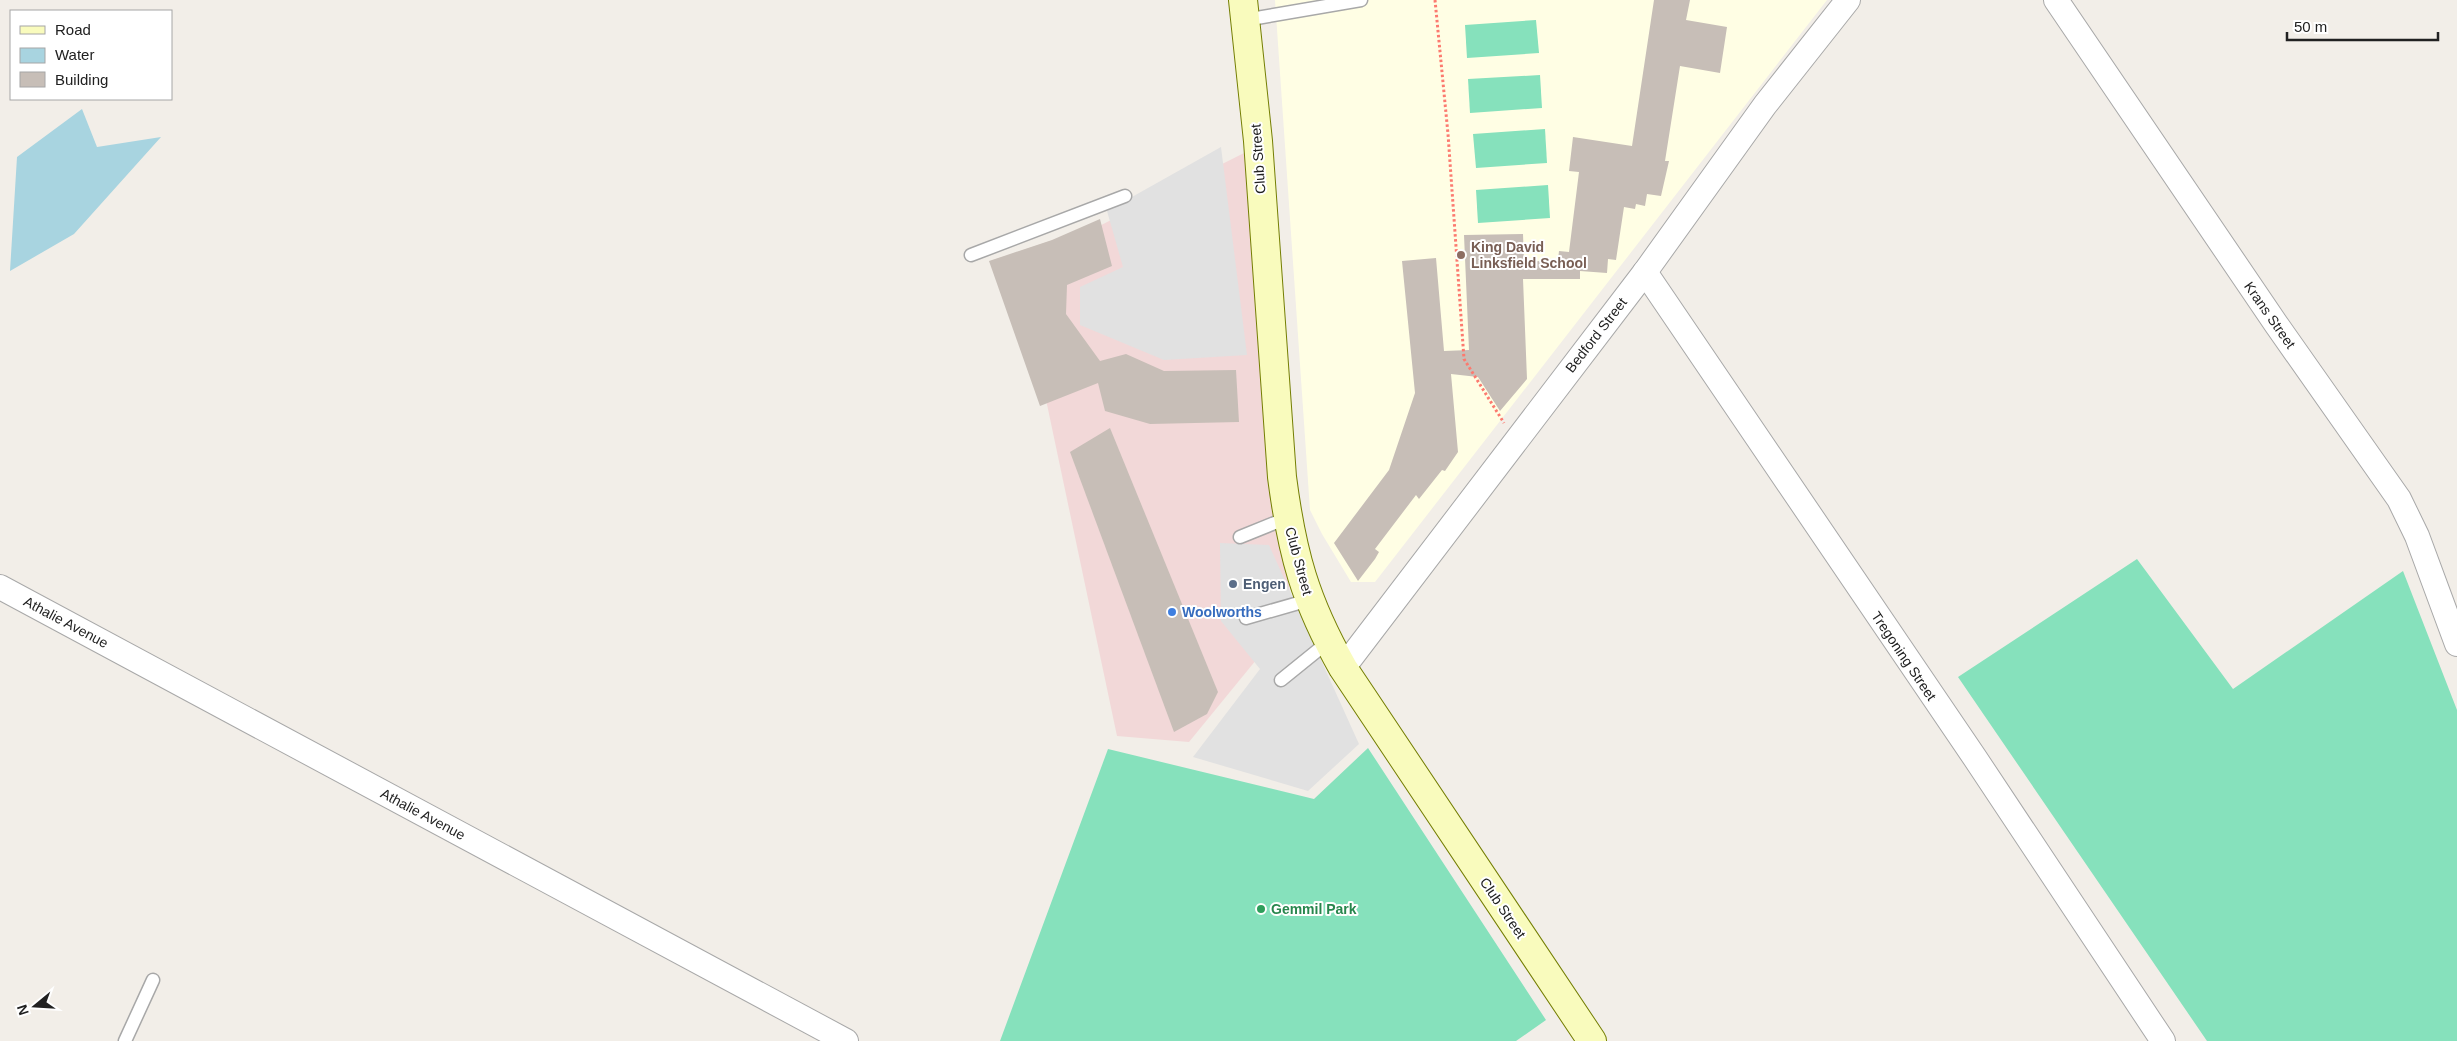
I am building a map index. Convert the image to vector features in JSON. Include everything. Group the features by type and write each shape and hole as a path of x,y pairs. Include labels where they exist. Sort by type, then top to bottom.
{"main road":[{"name":"Club Street","path":"1244,10 1258,141 1282,477 1295,558 1309,600 1328,642 1343,668 1592,1041"}],"street":[{"name":"Bedford Street","path":"1343,668 1645,272 1764,105 1848,0"},
{"name":"Krans Street","path":"2056,0 2276,324 2399,498 2417,536 2457,644"},
{"name":"Tregoning Street","path":"1645,272 2163,1041"},
{"name":"Athalie Avenue","path":"0,587 846,1041"}],"lane":[{"path":"1244,10 1361,0"},
{"path":"971,255 1125,196"},
{"path":"1240,537 1288,518"},
{"path":"1246,618 1309,600"},
{"path":"1282,680 1328,642"},
{"path":"125,1041 153,980"}],"path":[{"path":"1435,0 1448,134 1464,359 1515,440"}],"shaded area":[{"name":"King David Linksfield School","path":"1275,0 1827,0 1375,582 1351,582 1310,510"},
{"path":"1221,147 1247,355 1164,360 1080,325 1080,287 1123,267 1107,211"},
{"path":"1246,152 1292,616 1189,742 1117,736 1018,267"},
{"path":"1220,543 1269,545 1359,744 1308,791 1193,757 1260,669 1221,621"}],"green space":[{"path":"1536,20 1539,53 1467,58 1465,25"},
{"path":"1540,75 1542,108 1470,113 1468,79"},
{"path":"1545,129 1547,163 1476,168 1473,134"},
{"path":"1548,185 1550,218 1478,223 1476,190"},
{"path":"2137,559 2233,689 2403,571 2457,710 2457,1041 2207,1041 1958,677"},
{"name":"Gemmil Park","path":"1368,748 1546,1020 1516,1041 1000,1041 1108,749 1314,799"}],"water":[{"path":"82,109 97,147 161,137 74,234 10,271 17,157"}],"building":[{"path":"1654,0 1690,0 1686,20 1727,27 1720,73 1680,66 1665,161 1669,161 1661,196 1647,194 1645,206 1636,204 1635,209 1624,207 1616,260 1608,259 1607,273 1580,271 1580,279 1523,279 1527,379 1500,411 1478,377 1451,374 1458,452 1445,471 1442,470 1419,499 1416,495 1375,549 1379,552 1358,581 1334,543 1389,470 1415,393 1402,261 1436,258 1444,351 1469,350 1464,235 1523,234 1524,262 1558,260 1559,251 1569,252 1579,172 1569,171 1573,137 1632,146"},
{"path":"1100,219 1112,266 1067,285 1066,314 1100,361 1126,354 1164,371 1236,370 1239,422 1150,424 1105,411 1098,383 1040,406 989,261 1052,240"},
{"path":"1110,428 1218,692 1207,714 1174,732 1070,452"}],"place":[{"name":"King David Linksfield School","path":"1461,255"},
{"name":"Engen","path":"1233,584"},
{"name":"Woolworths","path":"1172,612"},
{"name":"Gemmil Park","path":"1261,909"}]}
